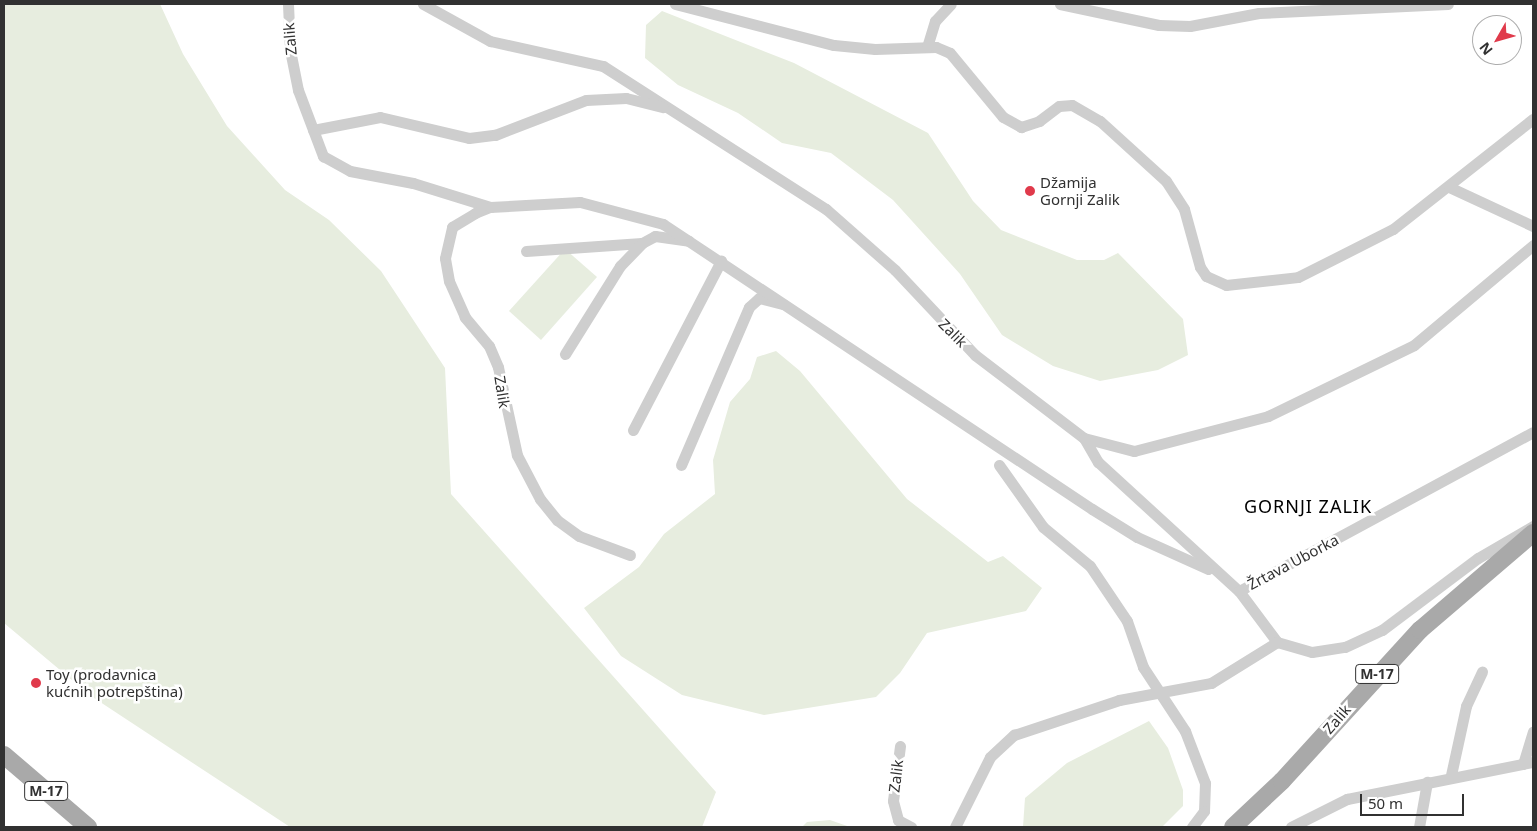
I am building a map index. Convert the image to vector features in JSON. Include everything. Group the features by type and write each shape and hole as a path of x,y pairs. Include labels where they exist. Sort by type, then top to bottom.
{"main road":[{"name":"Zalik","path":"1233,827 1275,788 1420,630 1508,545 1533,533"},
{"path":"1508,545 1533,544"},
{"name":"M-17","path":"4,755 88,827"}],"street":[{"name":"Zalik","path":"288,4 290,50 313,130 330,163 414,182 490,207 580,202 663,224 702,246 721,261 794,307 897,382 1092,509 1137,537 1220,577 1239,591"},
{"name":"Zalik","path":"423,4 490,41 603,66 826,210 895,270 975,355 1084,438 1098,462 1185,538 1220,577"},
{"path":"675,4 834,45 927,47 950,53 1003,117 1021,127 1039,121 1059,106 1072,105 1100,121 1166,181 1184,209 1203,272 1226,285 1298,277 1393,229 1449,188 1533,119"},
{"path":"927,47 935,21 950,4"},
{"path":"1060,4 1159,25 1190,26 1259,13 1448,4"},
{"name":"Zalik","path":"313,130 380,117 469,138 495,135 586,100 626,98 670,109"},
{"path":"1449,188 1533,226"},
{"name":"Zalik","path":"490,207 452,227 446,258 450,281 465,316 488,346 498,367 517,455 540,500 557,520 579,536 630,555"},
{"name":"Zalik","path":"526,251 642,243 655,236 702,246"},
{"path":"565,354 620,266 642,243"},
{"path":"1084,438 1134,451 1268,416 1414,345 1533,245"},
{"path":"633,430 721,261"},
{"name":"Zalik","path":"681,465 749,306 759,298 794,307"},
{"name":"Žrtava Uborka","path":"1277,642 1239,591 1533,432"},
{"path":"999,465 1043,527 1090,566 1112,593 1158,694 1185,731 1206,783 1204,811 1192,827"},
{"path":"1508,545 1533,517"},
{"path":"954,827 1001,743 1038,724 1158,694 1211,683 1277,642 1312,652 1346,647 1382,630 1533,526"},
{"path":"1451,775 1466,706 1482,672"},
{"path":"1291,827 1347,799 1451,775 1528,763 1533,731"},
{"name":"Zalik","path":"900,746 893,801 898,820 911,827"},
{"path":"1419,827 1427,782"}],"shaded area":[{"path":"4,4 160,4 183,54 227,126 285,190 329,220 381,271 445,368 451,494 716,792 702,827 290,827 91,696 4,623"},
{"path":"662,11 794,63 928,133 973,201 1001,230 1077,260 1104,260 1118,253 1183,319 1188,355 1158,370 1100,381 1053,366 1002,335 960,274 893,200 831,153 782,143 738,113 678,85 645,58 646,25"},
{"path":"565,249 597,277 541,340 509,311"},
{"path":"776,351 800,371 907,499 988,562 1003,556 1042,588 1026,611 927,633 900,673 876,697 764,715 682,695 621,656 584,608 639,567 664,534 715,494 713,460 730,402 750,379 757,357"},
{"path":"1149,721 1168,748 1183,790 1183,806 1162,827 1023,827 1025,798 1067,763"},
{"path":"830,820 850,827 802,827 807,822"}],"place":[{"name":"Džamija Gornji Zalik","path":"1030,191"},
{"name":"Toy (prodavnica kućnih potrepština)","path":"36,683"}],"district":[{"name":"GORNJI ZALIK","path":"1308,506"}]}
